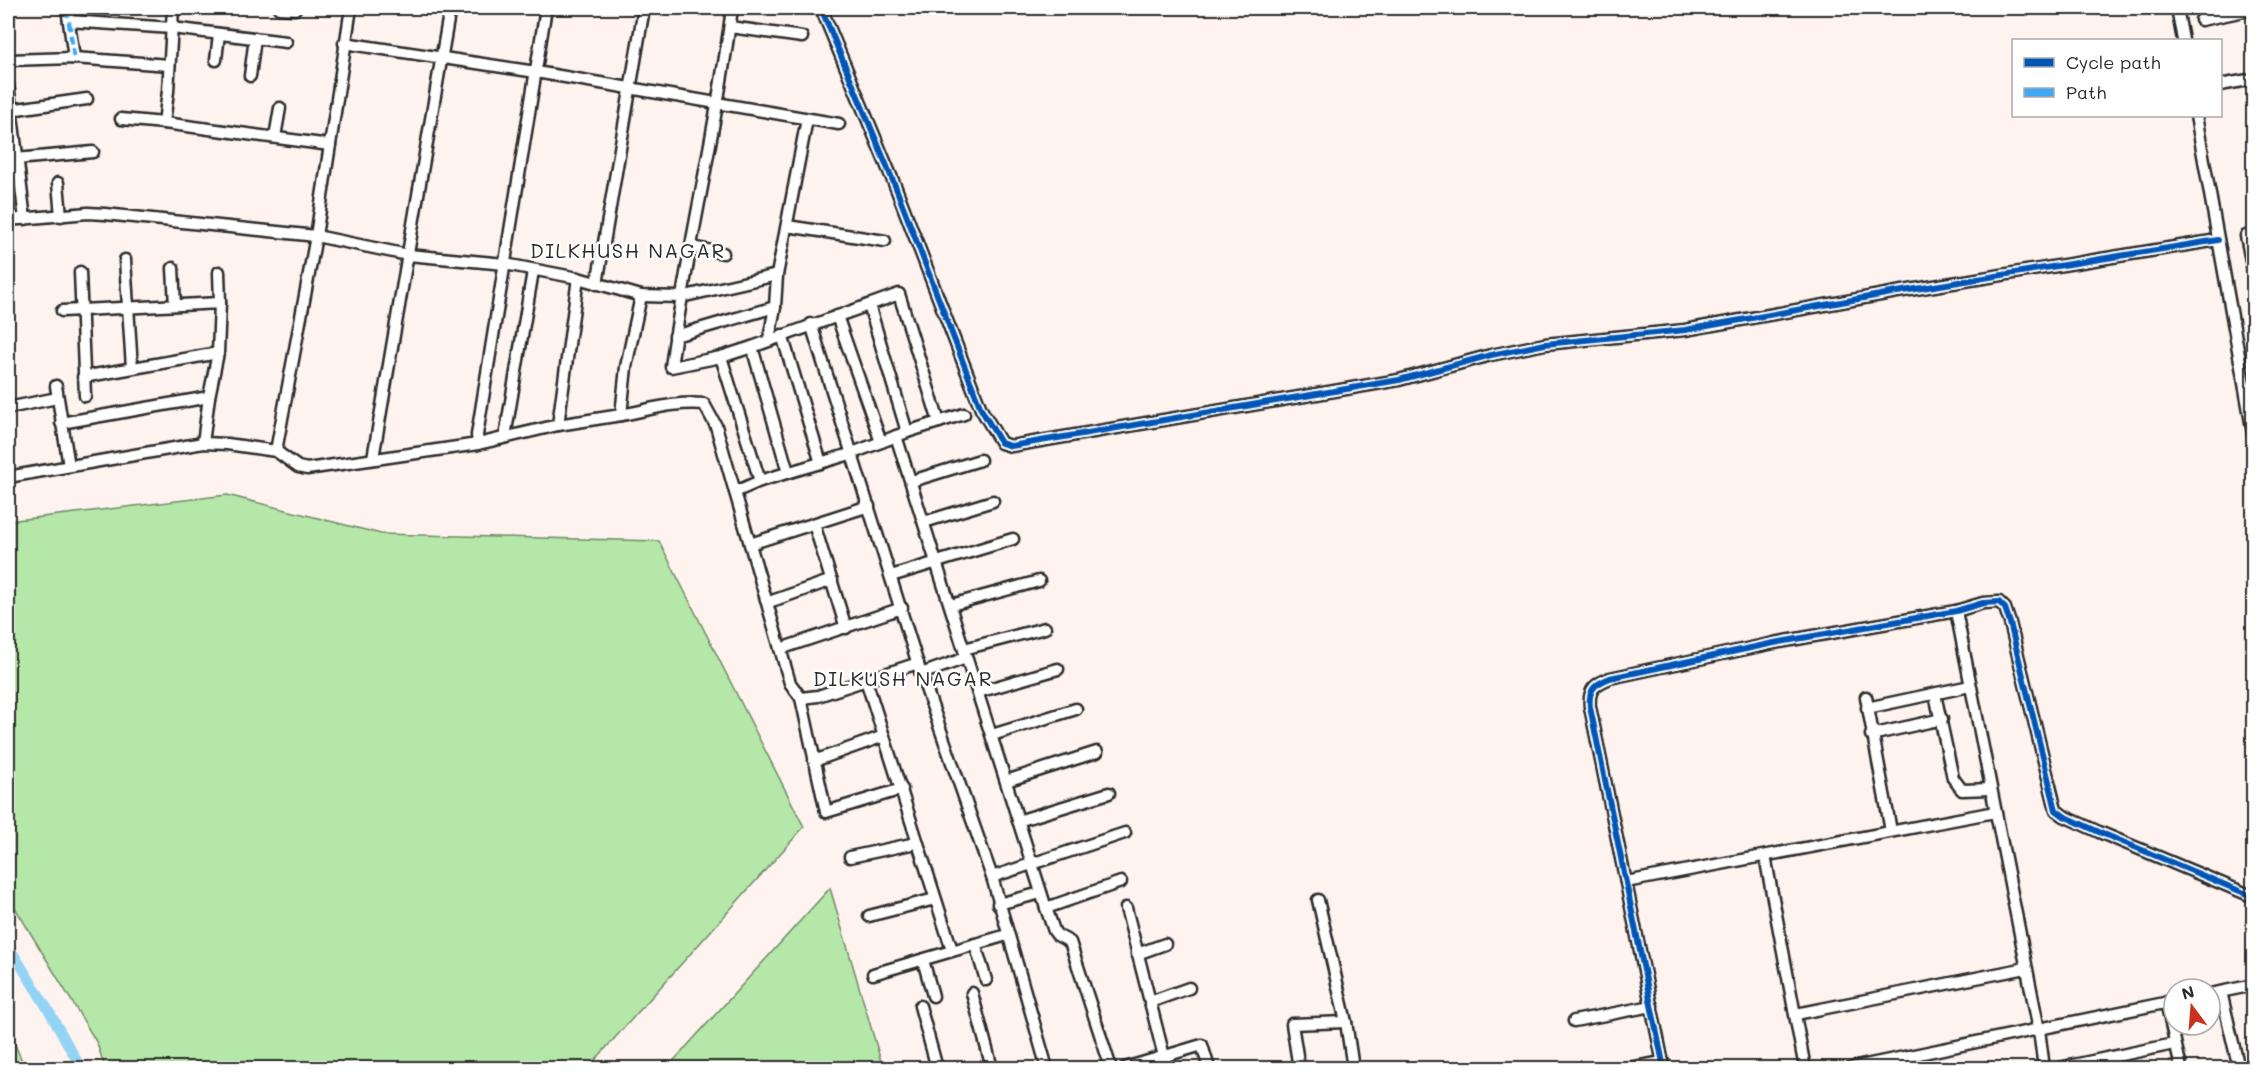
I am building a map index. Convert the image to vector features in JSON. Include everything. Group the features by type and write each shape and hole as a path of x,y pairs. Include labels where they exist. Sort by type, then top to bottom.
{"street":[{"path":"67,8 74,58"},
{"path":"164,123 173,8"},
{"path":"279,8 295,9"},
{"path":"276,451 316,237 351,8"},
{"path":"373,458 450,8"},
{"path":"478,444 477,435 546,8"},
{"path":"597,284 645,8"},
{"path":"732,8 719,103 681,297 671,367 721,357 899,294 939,422"},
{"path":"821,8 896,188 981,409 1000,443 1011,446 1399,380 1491,355 1545,344 1685,330 1897,292 2218,240"},
{"path":"2177,8 2183,39"},
{"path":"2201,20 2253,9"},
{"path":"69,21 172,28 286,42"},
{"path":"730,27 802,37"},
{"path":"216,60 219,34"},
{"path":"250,75 255,38"},
{"path":"344,43 536,72 629,90 839,124"},
{"path":"8,60 74,58 169,65"},
{"path":"2222,85 2253,79"},
{"path":"8,84 25,219"},
{"path":"10,110 87,99"},
{"path":"275,137 280,108"},
{"path":"2196,117 2253,439"},
{"path":"121,119 330,144"},
{"path":"769,339 775,307 777,275 807,119"},
{"path":"16,159 93,152"},
{"path":"58,183 61,216"},
{"path":"8,220 105,214 316,237 408,255 505,264 578,278 641,296 681,297 777,275"},
{"path":"787,226 885,241"},
{"path":"2246,236 2253,275"},
{"path":"691,247 723,253"},
{"path":"125,260 132,368"},
{"path":"173,268 176,305"},
{"path":"506,437 533,271"},
{"path":"80,272 83,377 86,396"},
{"path":"203,443 218,353 219,272"},
{"path":"558,425 578,278"},
{"path":"621,415 626,367 641,296"},
{"path":"62,311 220,303"},
{"path":"869,305 907,432"},
{"path":"675,336 775,307"},
{"path":"837,316 880,442"},
{"path":"811,324 850,454 992,878 1047,1068"},
{"path":"782,335 821,463"},
{"path":"752,347 788,472"},
{"path":"83,377 218,353"},
{"path":"721,357 760,481"},
{"path":"56,386 69,466"},
{"path":"8,408 57,398"},
{"path":"61,423 209,398"},
{"path":"8,477 203,443 276,451 298,467 307,469 478,444 558,425 667,406 704,404 716,426 769,602 790,682 801,698 826,812 902,789"},
{"path":"735,492 760,481 850,454 907,432 964,414"},
{"path":"896,436 1046,908 1054,931 1070,942 1111,1068"},
{"path":"912,481 980,460"},
{"path":"924,522 993,501"},
{"path":"750,544 868,506"},
{"path":"814,524 846,628"},
{"path":"891,576 1013,539"},
{"path":"769,602 832,580"},
{"path":"951,606 1039,581"},
{"path":"1629,1068 1664,1065 1590,706 1590,692 1598,683 1610,678 1774,643 1956,610 1992,601 1999,602 2005,608 2056,810 2099,832 2253,897"},
{"path":"780,649 902,608"},
{"path":"1956,610 2039,1030 2044,1068"},
{"path":"801,698 818,696 866,680 920,668 1045,628"},
{"path":"978,692 1058,669"},
{"path":"866,680 902,789 916,843 952,950"},
{"path":"1891,831 1866,702 1935,694 1970,686"},
{"path":"1935,694 1953,778 1957,786 1962,790 1990,789"},
{"path":"992,735 1076,710"},
{"path":"1871,735 1942,719"},
{"path":"814,760 884,736"},
{"path":"1006,781 1097,752"},
{"path":"1018,821 1109,793"},
{"path":"1626,882 1995,812"},
{"path":"992,878 1125,833"},
{"path":"850,857 916,843"},
{"path":"1765,856 1805,1068"},
{"path":"1046,908 1121,882"},
{"path":"998,903 1041,893"},
{"path":"869,916 935,898"},
{"path":"1318,900 1346,1022 1353,1068"},
{"path":"1126,908 1167,1068"},
{"path":"873,974 1007,934"},
{"path":"975,944 986,980"},
{"path":"1137,954 1165,944"},
{"path":"923,960 933,996"},
{"path":"1796,1014 2026,968"},
{"path":"2222,992 2253,985"},
{"path":"1150,1002 1189,988"},
{"path":"972,993 992,1068"},
{"path":"1851,1068 2162,1004"},
{"path":"920,1006 937,1068"},
{"path":"1574,1021 1652,1006"},
{"path":"2222,1014 2237,1060"},
{"path":"1299,1068 1292,1024 1346,1022"},
{"path":"2173,1037 2181,1068"},
{"path":"2059,1068 2174,1044"},
{"path":"1125,1068 1202,1045 1209,1068"}],"green space":[{"path":"227,495 381,534 659,541 804,827 588,1068 105,1068 97,1043 8,896 8,521"},
{"path":"830,888 883,1068 667,1068"},
{"path":"8,1028 25,1068 8,1068"}],"waterway":[{"path":"8,945 81,1068"}],"marked path":[{"path":"67,8 74,58"}],"cycle path":[{"path":"821,8 896,188 981,409 1001,443 1011,446 1399,380 1491,355 1545,344 1685,330 1897,292 2218,240"},
{"path":"1664,1068 1590,707 1591,691 1610,678 1774,643 1956,611 1983,603 1999,602 2005,608 2010,623 2056,810 2099,832 2254,897"}],"district":[{"name":"DILKHUSH NAGAR","path":"628,250"},
{"name":"DILKUSH NAGAR","path":"903,678"}]}
